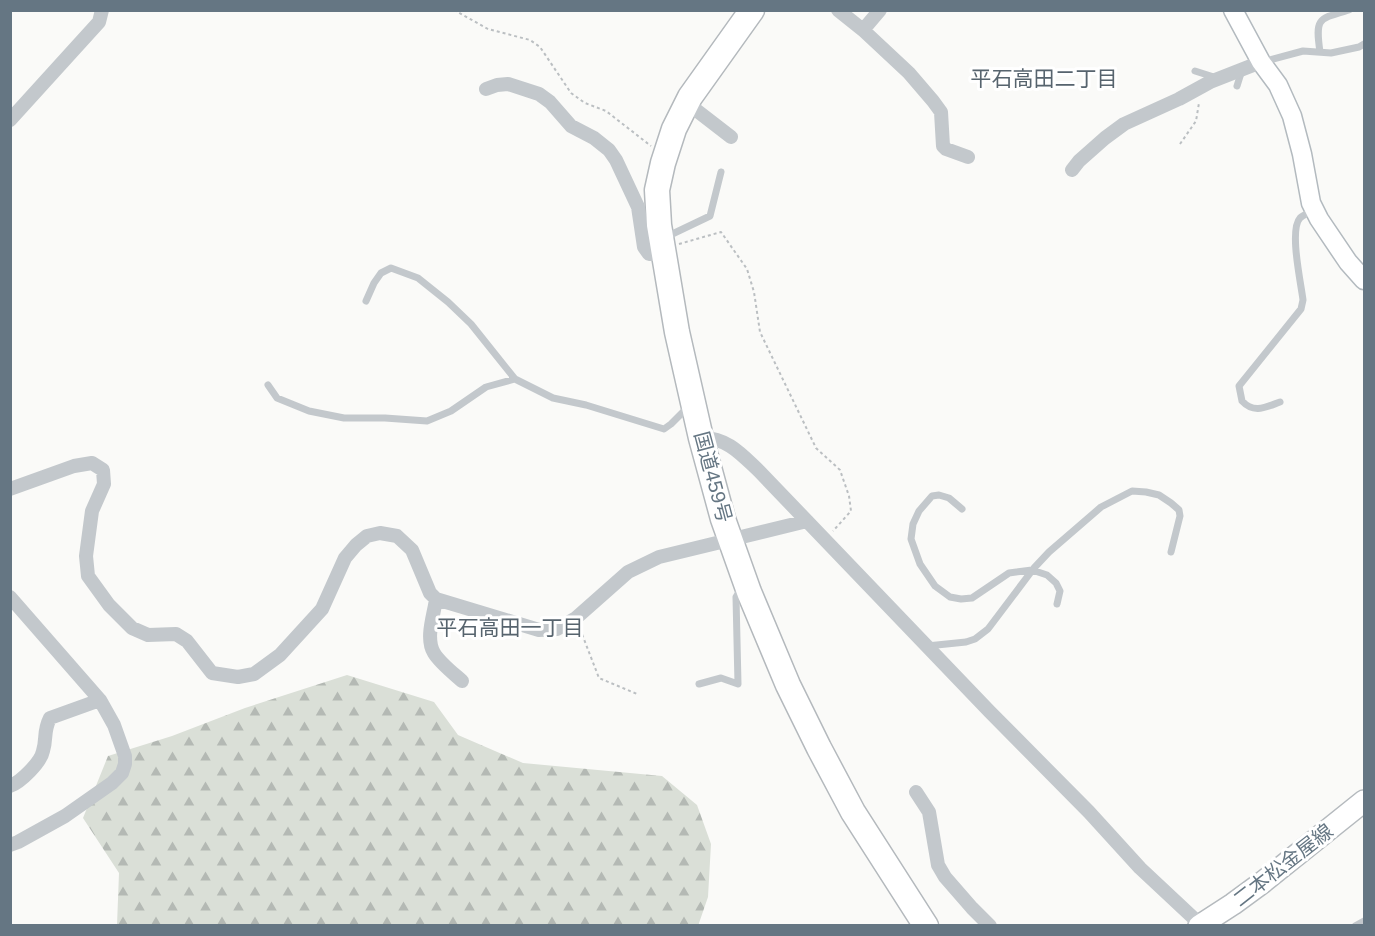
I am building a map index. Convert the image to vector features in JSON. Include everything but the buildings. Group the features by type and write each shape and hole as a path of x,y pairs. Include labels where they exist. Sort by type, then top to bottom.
{"highway":[{"name":"国道459号","path":"752,10 687,103 674,129 657,190 662,248 676,332 723,519 745,582 788,685 853,812 926,926"}],"main road":[{"path":"1233,10 1261,62 1278,85 1292,116 1314,209 1348,262 1365,280"},
{"name":"二本松金屋線","path":"1201,925 1263,882 1363,806"}],"street":[{"path":"10,120 99,22 102,10"},
{"path":"838,10 909,73 941,112 942,146 968,157"},
{"path":"863,30 880,10"},
{"path":"1072,170 1105,138 1124,124 1220,78 1261,62"},
{"path":"486,89 508,84 539,94 550,102 572,126 594,138 609,150 638,207 644,247 649,254 662,248"},
{"path":"687,103 731,137"},
{"path":"701,438 718,440 739,451 1089,812 1140,868 1201,925"},
{"path":"10,489 74,466 92,464 103,470 104,484 92,511 86,556 88,576 109,605 132,628 148,634 176,634 187,641 213,673 238,677 254,674 280,655 322,609 345,558 367,536 380,532 397,536 412,550 430,593 436,600 538,630 557,629 576,618 628,572 659,556 807,521"},
{"path":"10,597 100,700 114,725 125,756 122,773 112,783 65,816 10,845"},
{"path":"436,600 431,633 434,655 462,681"},
{"path":"10,786 21,780 40,758 44,750 45,728 50,718 100,700"},
{"path":"916,792 929,812 938,865 945,877 990,926"}],"lane":[{"path":"1320,52 1317,32 1320,22 1325,17 1349,10"},
{"path":"1261,62 1304,51 1330,53 1365,44"},
{"path":"1237,86 1242,70"},
{"path":"1195,71 1220,78"},
{"path":"662,248 710,216 721,172"},
{"path":"1280,402 1259,410 1251,408 1242,401 1239,386 1301,309 1303,300 1294,236 1300,219 1314,209"},
{"path":"366,301 381,273 392,268 418,278 448,302 471,324 515,380 553,398 586,405 664,429 693,402"},
{"path":"268,385 277,398 309,411 344,418 427,421 451,411 486,387 515,380"},
{"path":"927,645 966,642 975,639 988,629 1032,570 1049,552 1101,507 1132,491 1159,495 1179,510 1180,516 1170,552"},
{"path":"962,509 949,498 939,495 932,496 919,511 913,524 911,539 920,564 935,586 950,597 972,598 1009,573 1032,570 1047,575 1056,583 1060,591 1057,604"},
{"path":"699,684 721,678 738,684 736,597 745,582"},
{"path":"1355,926 1365,921"}],"path":[{"path":"454,10 488,30 530,40 540,47 571,93 585,103 606,111 665,157"},
{"path":"1180,144 1196,121 1203,86"},
{"path":"662,248 721,232 747,269 754,292 760,332 816,448 840,470 849,496 851,511 825,540"},
{"path":"576,618 599,678 637,694"}],"green space":[{"path":"347,675 434,702 458,735 523,763 662,776 697,805 711,844 708,897 698,926 117,925 119,873 83,818 108,756"}],"district":[{"name":"平石高田二丁目","path":"1044,79"},
{"name":"平石高田一丁目","path":"510,628"}]}
